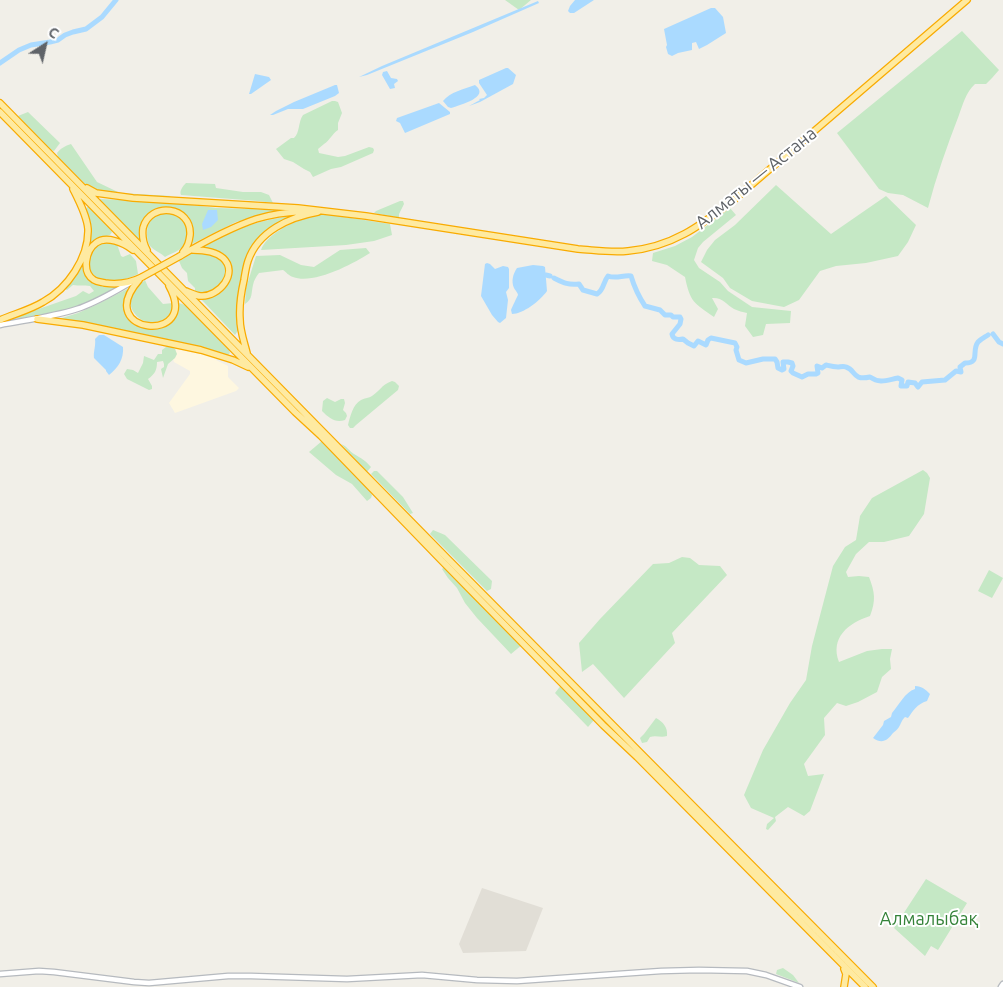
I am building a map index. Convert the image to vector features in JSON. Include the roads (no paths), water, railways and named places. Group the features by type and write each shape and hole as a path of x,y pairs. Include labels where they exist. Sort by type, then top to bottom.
{"highway":[{"name":"Алматы — Астана","path":"325,211 578,249 627,251 648,248 673,240 708,220 735,199 968,0"},
{"path":"0,103 82,186 150,260 164,278 259,375"},
{"path":"0,112 64,178 184,290 247,353 321,436 440,559 854,977 858,976 865,984"},
{"path":"0,320 43,302 64,287 74,274 82,256 88,229 76,195 64,178"},
{"path":"82,186 96,193 133,198 325,211"},
{"path":"150,260 143,242 144,224 147,218 153,214 166,210 177,212 183,216 189,226 188,247 180,256"},
{"path":"150,260 120,243 104,240 93,246 86,262 86,268 90,277 98,282 121,284 142,277 190,250 258,218 286,213 325,211"},
{"path":"247,353 242,338 239,308 248,260 265,236 283,223 303,215 325,211"},
{"path":"184,290 198,296 215,292 224,284 228,271 226,262 215,253 190,250"},
{"path":"142,277 131,291 127,305 133,320 147,326 165,323 176,310 173,295 164,278"},
{"path":"37,320 83,325 201,350 245,365 259,375 281,393 865,984 873,987"},
{"path":"836,958 845,970 844,986"},
{"path":"844,986 854,977"}],"main road":[{"path":"0,324 37,320 78,309 103,298 133,281"},
{"path":"0,974 54,972 149,983 228,976 347,978 422,975 477,980 517,981 699,970 747,971 766,975 800,987"}],"water":[{"path":"575,0 594,0 574,13 570,13 568,11"},
{"path":"538,1 539,3 473,32 359,77 382,66"},
{"path":"711,8 715,8 723,17 726,33 699,49 696,42 692,43 692,50 672,56 668,54 664,29"},
{"path":"506,68 516,75 513,84 469,106 487,95 479,80"},
{"path":"387,71 391,78 398,81 394,84 395,88 390,89 382,75 383,72"},
{"path":"255,74 269,77 271,80 249,94"},
{"path":"337,85 339,93 335,96 303,109 288,109 270,115 294,102"},
{"path":"475,85 479,89 479,93 477,97 467,103 451,108 443,101 453,93"},
{"path":"439,103 450,114 405,133 400,123 396,121 397,118"},
{"path":"208,210 217,210 218,220 211,227 203,230 202,224"},
{"path":"487,263 495,269 503,266 509,269 509,288 506,292 508,300 506,318 500,323 492,315 481,296 485,264"},
{"path":"533,265 545,267 547,291 531,306 521,312 512,314 511,310 518,295 513,283 514,273 517,268"},
{"path":"99,335 104,335 123,347 120,363 109,375 94,358 95,339"},
{"path":"915,686 922,687 930,694 927,701 918,706 908,718 905,717 898,728 886,740 879,741 873,738 884,721 891,717 902,699 915,689"}],"waterway":[{"path":"0,63 19,50 31,45 58,40 65,35 86,29 102,17 116,0"},
{"path":"546,275 550,276"},
{"path":"554,278 566,283 579,284 583,290 597,294 608,276 631,276 645,306 660,310 665,315 680,317 680,324 672,334 675,338 683,339 694,346 698,341 706,345 711,338 735,343 739,360 746,363 763,359 775,359 778,368 782,370 784,369 783,362 792,363 791,371 802,377 808,374 816,374 818,373 817,366 822,368 826,365 849,368 860,378 870,377 880,381 898,378 902,380 901,386 907,386 908,382 915,383 918,387 922,382 945,380 956,371 961,372 960,367 965,363 973,361 978,342 988,335"},
{"path":"993,334 1003,344"}],"park label":[{"name":"Алмалыбақ","path":"929,919"}]}
